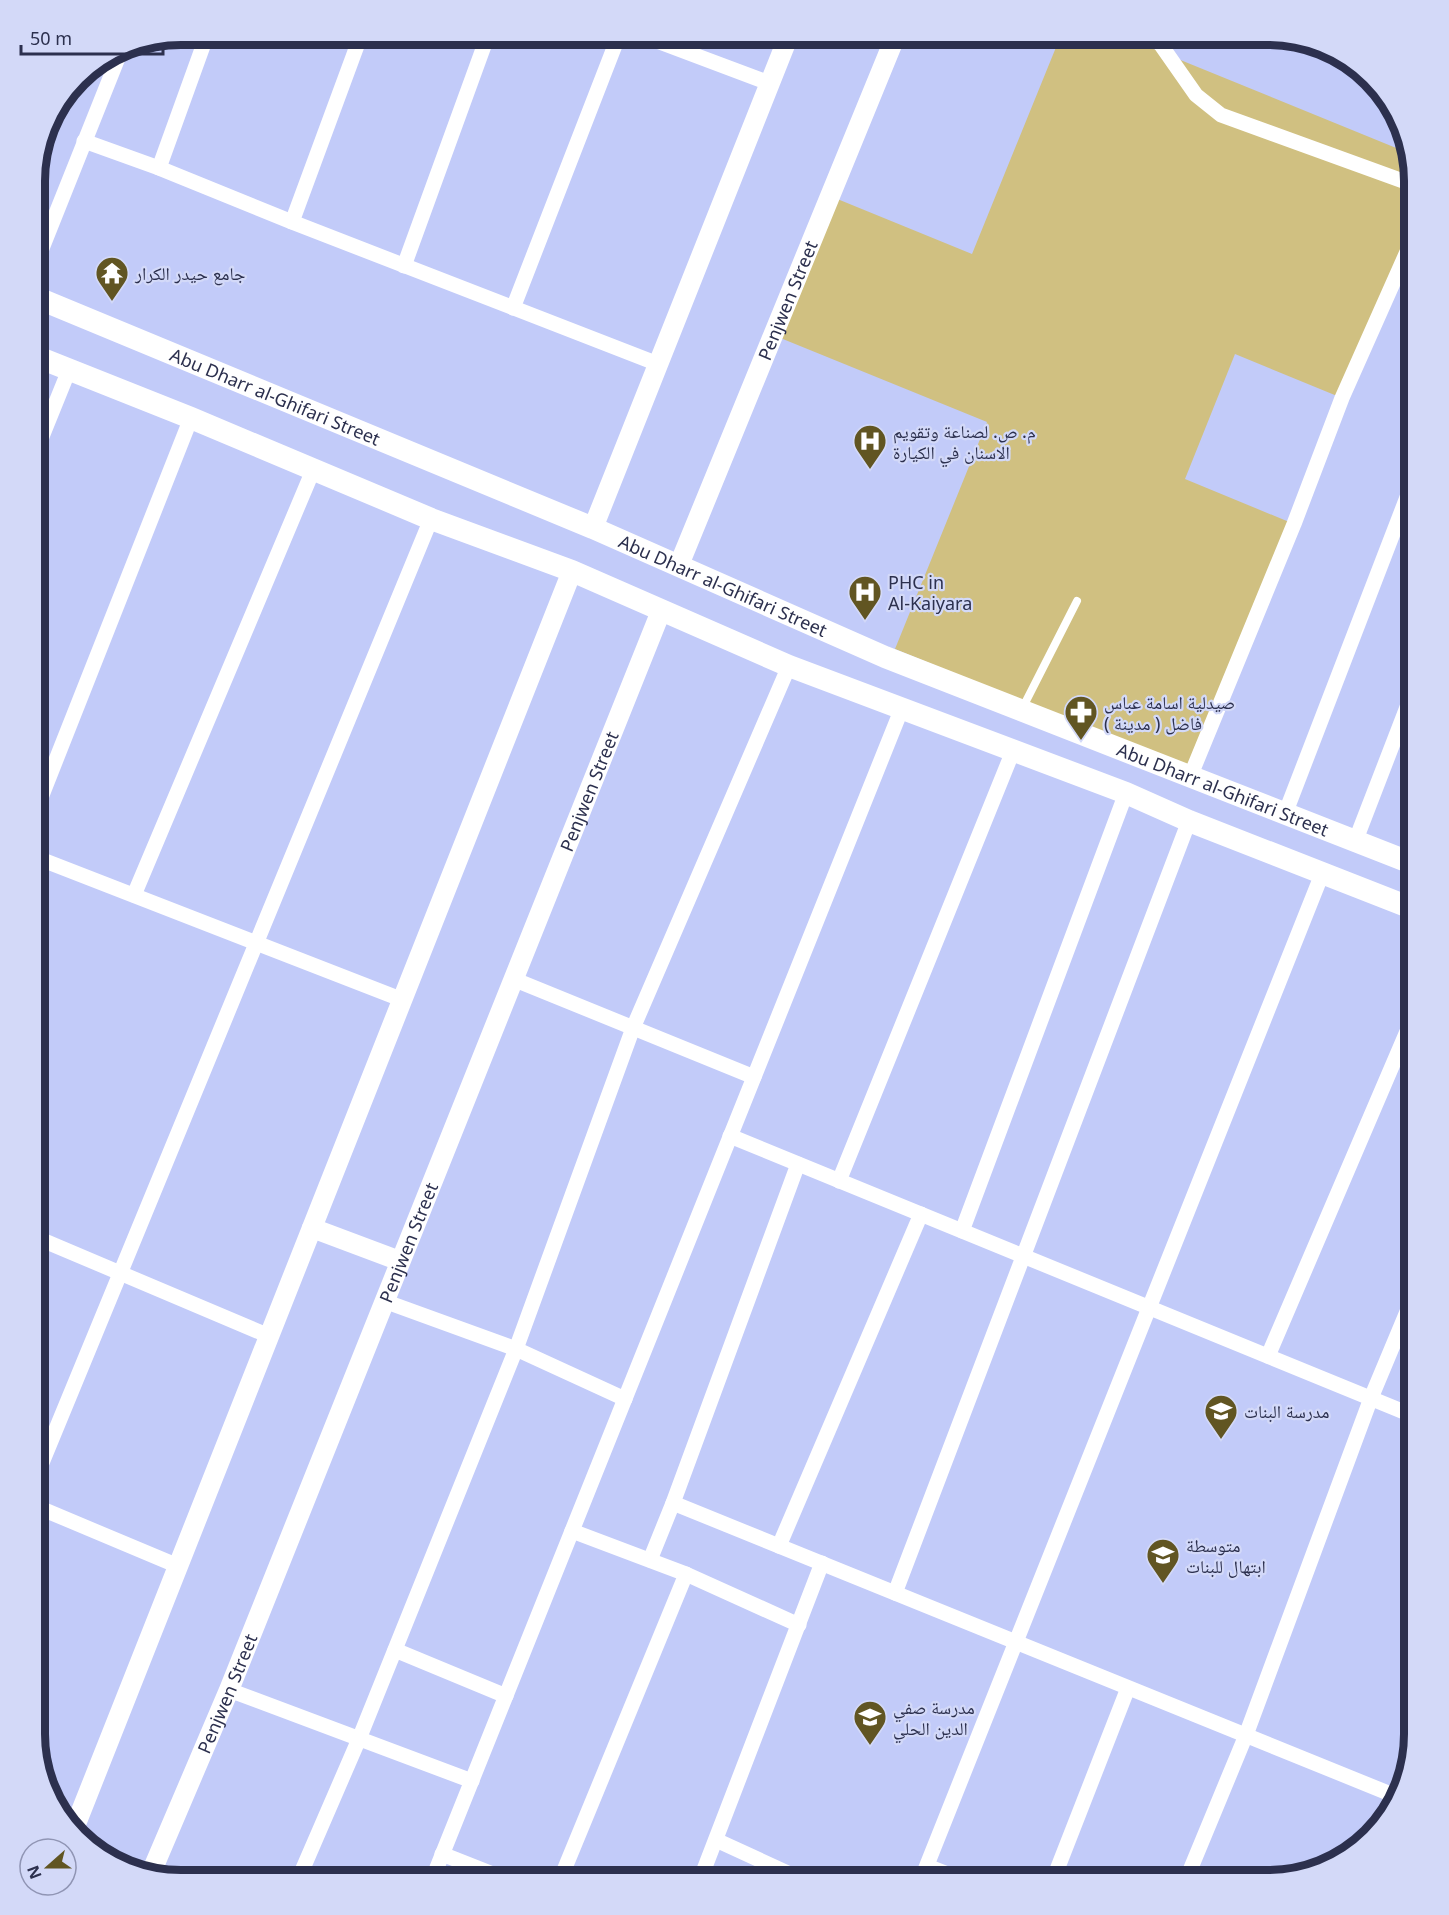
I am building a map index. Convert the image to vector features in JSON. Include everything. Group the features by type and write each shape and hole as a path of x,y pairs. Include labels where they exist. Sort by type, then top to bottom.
{"main road":[{"name":"Abu Dharr al-Ghifari Street","path":"45,301 593,528 885,657 1020,712 1404,860"},
{"name":"Abu Dharr al-Ghifari Street","path":"45,361 314,468 431,519 572,571 789,666 1117,789 1189,821 1404,905"},
{"path":"1117,789 1121,750"}],"street":[{"path":"159,168 203,45"},
{"path":"292,222 357,45"},
{"path":"404,266 484,45"},
{"path":"513,308 615,45"},
{"path":"668,45 769,83"},
{"path":"593,528 785,45"},
{"name":"Penjwen Street","path":"679,565 892,45"},
{"path":"1161,45 1196,95 1210,108 1404,181"},
{"path":"45,240 117,61"},
{"path":"84,141 159,168 658,364"},
{"path":"1190,777 1342,398 1404,258"},
{"path":"45,429 69,370"},
{"path":"45,788 191,418"},
{"path":"134,895 314,468"},
{"path":"1285,814 1404,505"},
{"path":"45,1454 431,519"},
{"path":"77,1821 572,571"},
{"name":"Penjwen Street","path":"154,1867 229,1690 661,611"},
{"path":"303,1870 359,1739 516,1349 633,1028 789,666"},
{"path":"436,1870 902,708"},
{"path":"1355,842 1404,715"},
{"path":"839,1181 1013,751"},
{"path":"962,1231 1117,789"},
{"path":"895,1593 1189,821"},
{"path":"45,860 403,1000"},
{"path":"925,1870 1322,874"},
{"path":"513,979 754,1077"},
{"path":"1268,1356 1404,1038"},
{"path":"730,1136 1404,1412"},
{"path":"650,1560 798,1164"},
{"path":"780,1546 921,1214"},
{"path":"312,1228 400,1261"},
{"path":"45,1241 269,1336"},
{"path":"384,1301 516,1349 625,1399"},
{"path":"1191,1870 1246,1735 1371,1398 1404,1319"},
{"path":"673,1503 1390,1794"},
{"path":"45,1511 178,1566"},
{"path":"572,1531 686,1574 799,1625"},
{"path":"704,1870 822,1563"},
{"path":"565,1870 686,1574"},
{"path":"395,1650 506,1695"},
{"path":"1057,1870 1128,1688"},
{"path":"229,1690 472,1781"},
{"path":"716,1840 778,1870"},
{"path":"442,1854 481,1870"}],"lane":[{"path":"1020,712 1077,601"}],"shaded area":[{"path":"1057,45 1144,45 1400,149 1404,181 1404,244 1342,398 1235,354 1185,479 1294,524 1194,771 895,649 987,422 773,335 830,196 972,254"}],"place":[{"name":"جامع حيدر الكرار","path":"112,302"},
{"name":"م. ص. لصناعة وتقويم الاسنان في الكيارة","path":"870,470"},
{"name":"PHC in Al-Kaiyara","path":"865,621"},
{"name":"صيدلية اسامة عباس فاضل ( مدينة )","path":"1081,741"},
{"name":"مدرسة البنات","path":"1221,1440"},
{"name":"متوسطة ابتهال للبنات","path":"1163,1584"},
{"name":"مدرسة صفي الدين الحلي","path":"870,1746"}]}
